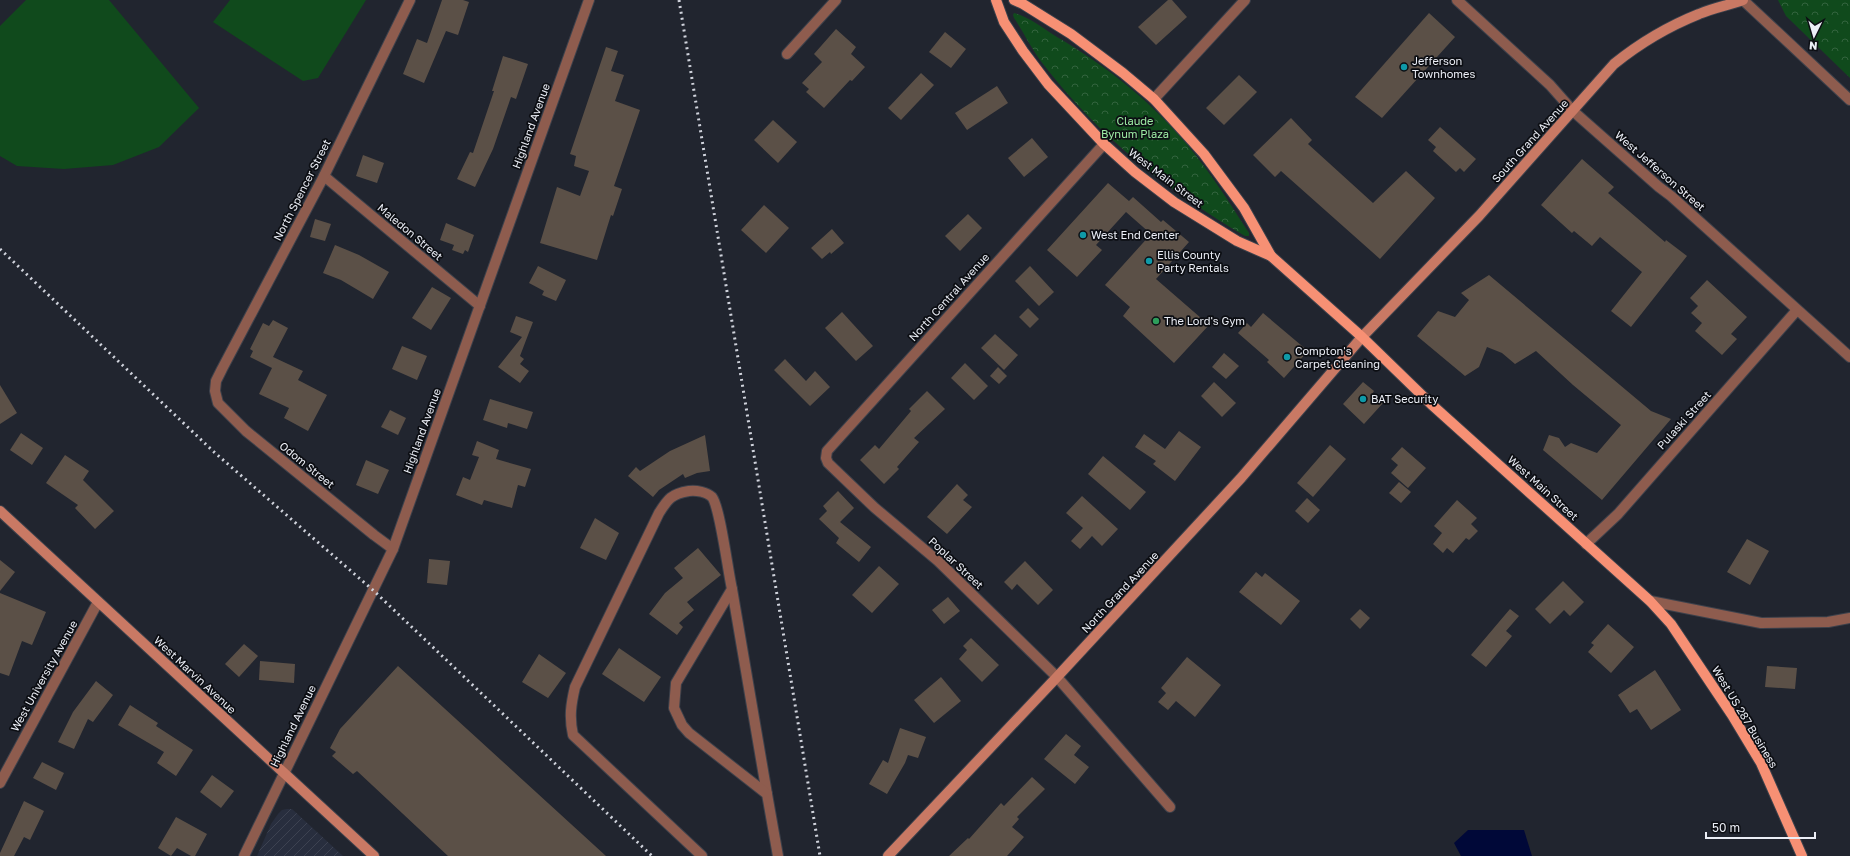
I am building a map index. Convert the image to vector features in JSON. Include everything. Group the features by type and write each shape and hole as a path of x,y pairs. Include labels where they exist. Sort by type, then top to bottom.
{"main road":[{"name":"West Main Street","path":"996,0 1004,22 1023,51 1048,84 1104,144 1135,172 1174,202 1237,241 1271,256 1362,337 1431,404 1650,601"},
{"name":"West Main Street","path":"1014,0 1072,34 1154,99 1204,154 1244,208 1271,256"},
{"name":"West US 287 Business","path":"1650,601 1671,624 1689,649 1761,763 1802,856"}],"street":[{"name":"North Spencer Street","path":"215,391 216,381 222,368 324,176 410,0"},
{"name":"Highland Avenue","path":"244,856 393,549 589,0"},
{"path":"787,54 836,0"},
{"path":"1154,99 1245,0"},
{"name":"West Jefferson Street","path":"1457,0 1550,85 1573,111 1671,196 1850,357"},
{"path":"1744,0 1850,100"},
{"name":"South Grand Avenue","path":"1362,337 1479,216 1614,64 1636,46 1677,24 1701,13 1744,0"},
{"name":"North Central Avenue","path":"835,469 828,463 826,458 827,451 1104,144"},
{"name":"Maledon Street","path":"324,176 480,306"},
{"name":"Pulaski Street","path":"1586,544 1618,514 1797,310"},
{"name":"North Grand Avenue","path":"888,856 1057,677 1241,478 1362,337"},
{"name":"Odom Street","path":"215,391 218,403 246,431 393,549"},
{"name":"Poplar Street","path":"835,469 875,508 938,561 1057,677 1170,807"},
{"path":"702,856 573,735 570,722 570,706 575,687 659,513 667,500 675,494 691,491 707,493 713,499 720,520 778,856"},
{"name":"West Marvin Avenue","path":"0,511 285,772 374,856"},
{"path":"732,589 676,683 674,708 682,725 689,733 767,794"},
{"path":"1650,601 1761,623 1828,622 1850,618"},
{"name":"West University Avenue","path":"0,783 98,602"}],"shaded area":[{"path":"292,809 343,856 257,856 271,824 282,810"},
{"path":"1468,830 1524,830 1532,856 1461,856 1454,843"}],"green space":[{"path":"26,0 109,0 199,108 159,147 113,165 64,169 17,166 0,156 0,26"},
{"path":"230,0 366,0 318,78 303,81 213,22"},
{"path":"1778,0 1850,0 1850,78 1786,16"},
{"name":"Claude Bynum Plaza","path":"1014,13 1031,20 1089,57 1105,68 1150,105 1176,132 1215,181 1249,233 1249,236 1245,236 1188,200 1111,139 1065,91 1043,64 1014,18"}],"building":[{"path":"442,0 463,0 469,2 458,35 446,31 424,83 403,74 417,39 427,43"},
{"path":"1168,0 1172,0 1187,17 1156,45 1138,27"},
{"name":"Jefferson Townhomes","path":"1429,13 1455,37 1382,118 1355,97"},
{"path":"836,29 856,47 851,54 865,67 852,81 850,80 824,108 806,92 809,89 802,83 822,62 814,54"},
{"path":"945,32 966,49 951,68 929,52"},
{"path":"606,47 618,51 611,71 624,75 615,101 640,110 614,186 622,189 613,216 611,215 597,260 540,243 557,187 580,196 589,171 574,166 576,156 570,154"},
{"path":"503,56 528,64 516,99 511,97 493,149 475,187 457,179 470,152 473,153 494,91 492,91"},
{"path":"921,73 934,85 901,120 888,108"},
{"path":"1239,75 1257,92 1224,125 1206,108"},
{"path":"997,86 1008,103 967,130 955,113"},
{"path":"1291,118 1312,140 1308,144 1373,203 1406,171 1435,198 1380,259 1281,171 1275,177 1253,155"},
{"path":"773,120 797,142 778,163 754,140"},
{"path":"1440,127 1476,159 1464,172 1460,168 1456,172 1433,151 1436,147 1428,140"},
{"path":"1032,138 1048,157 1024,177 1008,158"},
{"path":"363,155 384,163 377,183 356,176"},
{"path":"1582,159 1614,187 1608,193 1665,242 1666,240 1687,256 1631,327 1611,311 1642,272 1600,237 1592,246 1574,231 1572,233 1541,205"},
{"path":"1108,183 1129,201 1133,197 1161,222 1163,220 1189,242 1156,279 1209,325 1174,363 1123,316 1130,307 1105,285 1151,234 1126,212 1096,245 1102,250 1077,277 1047,250"},
{"path":"764,205 789,228 766,253 741,230"},
{"path":"968,214 982,228 960,251 945,236"},
{"path":"315,219 331,224 325,241 310,237"},
{"path":"446,223 474,235 468,252 465,250 463,254 452,250 454,245 440,240"},
{"path":"832,229 844,243 831,254 830,252 822,259 811,248"},
{"path":"335,245 359,255 389,272 373,299 341,280 323,273"},
{"path":"538,266 566,280 556,301 542,295 544,291 529,283"},
{"path":"1030,266 1054,292 1039,306 1015,281"},
{"path":"1489,275 1651,411 1671,419 1602,500 1543,450 1549,435 1559,438 1565,447 1571,443 1597,453 1621,425 1573,385 1536,351 1515,364 1502,353 1487,347 1479,367 1465,376 1417,336 1438,311 1455,317 1469,300 1461,293"},
{"path":"1707,280 1747,317 1731,334 1737,339 1722,355 1695,331 1702,323 1691,313 1698,306 1690,298"},
{"path":"432,287 451,298 431,330 412,318"},
{"path":"1028,308 1039,319 1030,328 1019,317"},
{"path":"842,312 873,346 856,361 825,328"},
{"path":"1263,313 1308,351 1284,378 1267,362 1269,360 1238,333 1247,323 1251,327"},
{"path":"516,316 533,322 520,356 524,359 520,364 529,371 520,383 498,367 522,337 510,332"},
{"path":"273,320 288,328 273,357 303,371 298,380 327,395 308,431 284,418 289,408 259,394 272,368 250,357 253,351 250,349 263,323 269,326"},
{"path":"995,334 1018,355 1004,370 981,348"},
{"path":"402,346 427,356 417,380 392,369"},
{"path":"1224,353 1239,366 1226,379 1212,367"},
{"path":"785,359 806,381 815,371 830,387 810,406 774,370"},
{"path":"965,363 988,386 974,400 951,378"},
{"path":"998,367 1007,376 999,384 990,376"},
{"path":"1214,382 1236,403 1222,417 1201,396"},
{"name":"BAT Security","path":"1363,382 1374,391 1372,394 1383,403 1364,424 1343,404"},
{"path":"0,385 17,413 0,424"},
{"path":"927,391 945,409 914,438 919,442 897,467 899,469 884,484 860,460 875,445 879,449 911,411 909,409"},
{"path":"490,399 533,412 527,429 508,423 507,428 483,420"},
{"path":"390,410 406,418 398,435 381,427"},
{"path":"1179,431 1201,447 1175,481 1153,464 1156,461 1135,447 1144,434 1165,449"},
{"path":"21,433 43,448 32,465 10,450"},
{"path":"705,435 710,471 697,473 685,478 683,474 659,490 653,497 628,476 636,467 640,471 670,451"},
{"path":"477,441 499,450 496,459 531,469 525,487 518,485 512,508 484,500 482,505 456,495 463,477 470,480 479,457 472,455"},
{"path":"1330,445 1346,459 1313,497 1297,483"},
{"path":"1402,447 1426,468 1408,488 1391,473 1398,465 1391,459"},
{"path":"65,455 89,471 83,480 114,511 95,529 75,508 78,505 46,483"},
{"path":"1103,456 1146,492 1130,510 1088,474"},
{"path":"366,460 389,470 378,494 356,485"},
{"path":"1399,482 1411,492 1401,503 1389,493"},
{"path":"957,484 968,495 963,500 972,507 947,534 927,517"},
{"path":"838,491 854,508 840,522 871,547 859,562 836,543 839,538 819,519 827,511 823,506"},
{"path":"1082,496 1118,529 1102,546 1092,536 1080,549 1071,541 1083,528 1066,513"},
{"path":"1307,498 1320,510 1308,523 1295,511"},
{"path":"1457,500 1477,518 1471,524 1478,531 1469,540 1466,538 1453,553 1447,548 1443,553 1433,544 1442,533 1434,526"},
{"path":"595,518 619,533 606,560 580,548"},
{"path":"1747,539 1769,551 1750,585 1727,572"},
{"path":"698,548 721,575 687,602 694,610 679,623 683,627 677,635 649,614 665,593 683,578 674,568"},
{"path":"429,559 450,561 447,585 427,583"},
{"path":"0,560 15,572 0,591"},
{"path":"1025,561 1053,590 1038,605 1017,584 1012,590 1004,582"},
{"path":"879,566 899,584 872,613 852,595"},
{"path":"1256,572 1262,577 1265,573 1300,601 1281,625 1239,592"},
{"path":"1563,581 1584,602 1570,616 1564,610 1550,624 1535,609"},
{"path":"0,593 46,612 32,645 22,641 9,676 0,673"},
{"path":"948,597 960,611 944,624 932,610"},
{"path":"1360,609 1370,618 1360,629 1350,619"},
{"path":"1510,609 1519,616 1506,631 1512,636 1486,667 1471,655"},
{"path":"1608,624 1634,647 1611,673 1588,652 1594,645 1591,643"},
{"path":"971,638 999,665 982,682 959,659 967,650 963,646"},
{"path":"244,644 258,656 239,677 225,664"},
{"path":"619,648 661,677 644,702 602,674"},
{"path":"539,654 566,673 548,698 522,682"},
{"path":"1187,657 1221,685 1195,717 1176,701 1168,710 1158,702 1166,693 1161,688"},
{"path":"260,661 295,664 294,683 259,680"},
{"path":"398,666 606,856 448,856 357,771 353,774 332,756 336,752 330,748 340,729"},
{"path":"1767,666 1797,668 1795,689 1765,687"},
{"path":"1655,670 1681,710 1651,730 1637,709 1630,713 1618,695"},
{"path":"941,677 961,701 934,723 914,700"},
{"path":"96,681 113,695 93,722 88,719 74,749 58,742 73,712"},
{"path":"130,705 158,723 156,726 193,750 176,776 157,763 164,752 118,725"},
{"path":"900,728 926,737 918,758 908,755 887,794 869,784 883,760 888,763"},
{"path":"1066,734 1081,746 1074,755 1089,767 1075,784 1044,759"},
{"path":"42,762 64,773 56,790 33,778"},
{"path":"212,775 234,791 221,808 200,792"},
{"path":"1032,777 1045,789 1017,817 1019,819 1012,827 1024,837 1007,856 949,856 968,838 969,839 1001,803 1004,806"},
{"path":"24,801 44,811 30,840 24,837 14,856 0,856 0,853"},
{"path":"176,817 207,834 195,856 191,856 177,848 171,856 158,848"}],"railway":[{"path":"679,0 820,856"},
{"path":"0,249 214,452 374,591 652,856"}],"place":[{"name":"Jefferson Townhomes","path":"1404,67"},
{"name":"West End Center","path":"1083,235"},
{"name":"Ellis County Party Rentals","path":"1149,261"},
{"name":"The Lord's Gym","path":"1156,321"},
{"name":"Compton's Carpet Cleaning","path":"1287,357"},
{"name":"BAT Security","path":"1363,399"}]}
